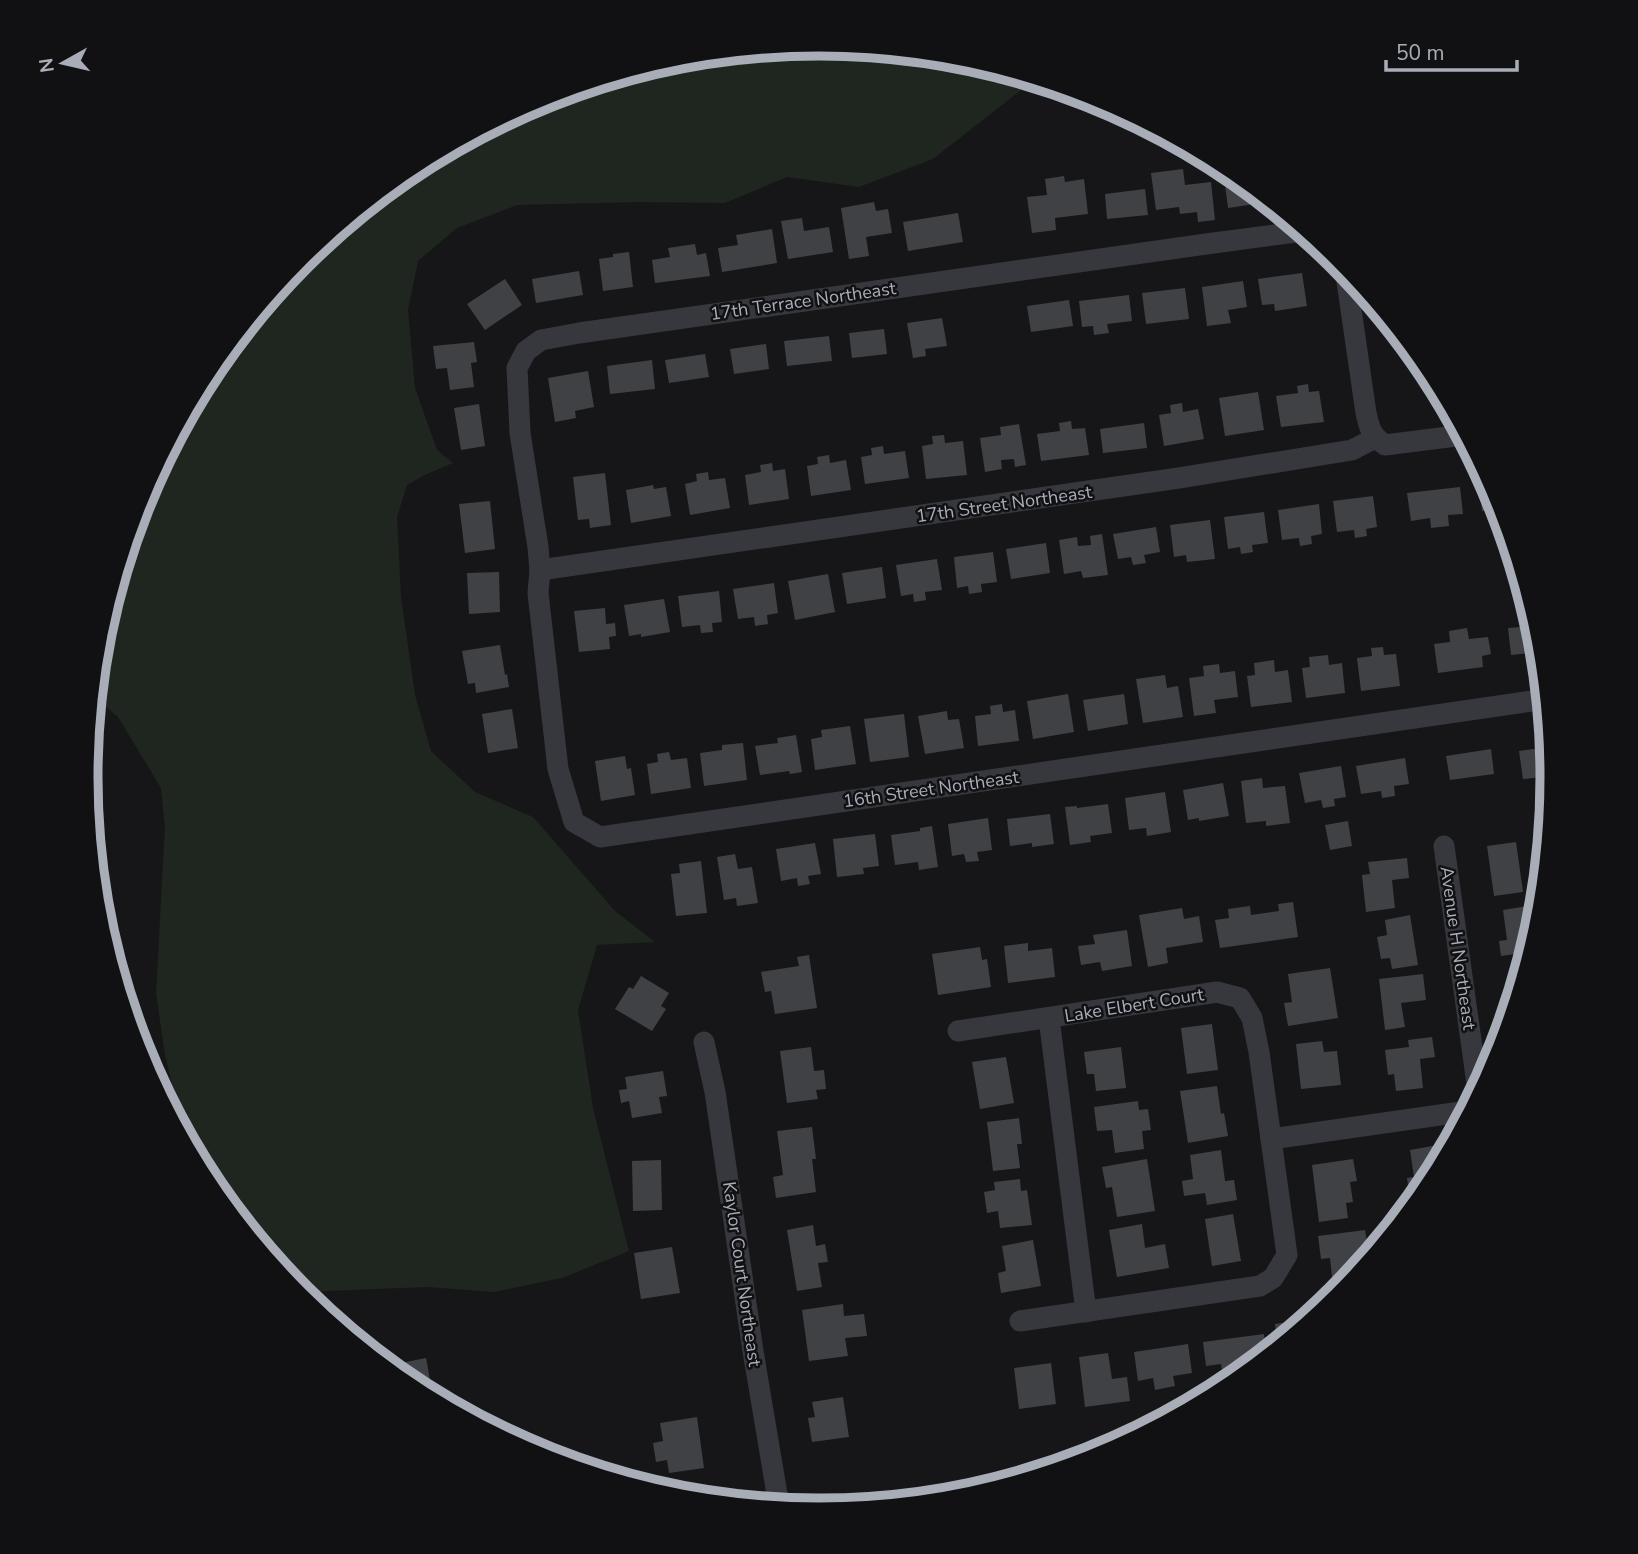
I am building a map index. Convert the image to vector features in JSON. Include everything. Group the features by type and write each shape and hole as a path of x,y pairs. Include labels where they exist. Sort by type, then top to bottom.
{"street":[{"name":"17th Terrace Northeast","path":"540,570 520,433 517,368 526,351 541,340 1179,247 1292,233"},
{"path":"1348,288 1370,431 1385,445 1454,436"},
{"name":"17th Street Northeast","path":"540,570 1180,478 1352,450 1375,438"},
{"name":"16th Street Northeast","path":"540,570 538,593 558,769 574,822 600,837 1535,700"},
{"name":"Avenue H Northeast","path":"1444,846 1476,1074"},
{"name":"Lake Elbert Court","path":"958,1031 1217,992 1240,998 1252,1018 1286,1255 1273,1278 1260,1286 1020,1321"},
{"name":"Lake Elbert Court","path":"1049,1018 1086,1312"},
{"name":"Kaylor Court Northeast","path":"705,1042 777,1496"},
{"path":"1271,1139 1457,1113"}],"shaded area":[{"path":"819,56 866,58 960,70 1026,87 933,159 859,187 787,177 725,203 517,205 457,228 418,261 408,310 415,388 437,450 453,463 407,485 397,517 401,597 415,695 431,751 475,792 533,817 615,911 655,942 597,945 578,1010 593,1108 629,1251 562,1278 494,1292 427,1287 314,1291 309,1287 247,1216 220,1178 176,1101 165,1055 156,993 165,827 161,788 118,717 102,704 112,636 123,590 153,501 195,416 247,338 309,267 380,205 418,178 500,130 587,94 678,70 725,62"}],"building":[{"path":"1183,169 1185,185 1211,182 1215,220 1198,222 1197,212 1180,214 1179,207 1156,210 1151,173"},
{"path":"1064,176 1065,182 1084,179 1088,214 1055,218 1056,230 1032,233 1027,197 1047,195 1045,179"},
{"path":"1229,184 1256,204 1228,208 1225,185"},
{"path":"1145,189 1148,215 1107,219 1105,194"},
{"path":"874,202 876,211 888,209 892,233 866,237 869,256 849,259 841,208"},
{"path":"958,213 963,242 908,251 903,222"},
{"path":"802,218 804,231 829,227 833,252 788,259 781,221"},
{"path":"772,229 777,263 722,272 718,248 738,245 736,235"},
{"path":"695,244 697,255 706,253 710,276 655,283 652,260 670,257 668,248"},
{"path":"629,252 633,287 603,291 599,259"},
{"path":"579,271 583,295 536,303 532,279"},
{"path":"1302,273 1307,306 1275,311 1274,304 1262,305 1258,279"},
{"path":"505,279 522,305 485,330 467,304"},
{"path":"1243,281 1247,307 1228,310 1231,323 1207,326 1202,287"},
{"path":"1185,288 1189,319 1146,324 1142,293"},
{"path":"1129,295 1132,321 1107,324 1109,333 1094,335 1093,326 1082,327 1079,301"},
{"path":"1069,300 1073,326 1031,332 1027,306"},
{"path":"942,318 947,346 925,349 926,356 913,358 907,323"},
{"path":"884,329 887,354 852,358 849,333"},
{"path":"829,336 832,361 787,366 784,341"},
{"path":"474,342 477,362 471,363 474,387 450,390 447,368 436,369 433,346"},
{"path":"766,344 769,369 734,374 730,349"},
{"path":"705,354 709,377 669,383 665,360"},
{"path":"652,360 655,389 610,394 607,366"},
{"path":"588,371 594,407 575,411 576,418 555,422 548,378"},
{"path":"1308,384 1309,392 1319,391 1324,422 1281,427 1276,396 1298,393 1297,386"},
{"path":"1258,392 1264,430 1225,436 1219,398"},
{"path":"1182,403 1183,412 1198,409 1204,439 1164,446 1159,415 1171,413 1170,405"},
{"path":"479,404 485,446 461,450 454,408"},
{"path":"1071,421 1072,429 1085,428 1089,455 1041,461 1037,434 1060,431 1059,423"},
{"path":"1144,423 1147,448 1103,453 1100,429"},
{"path":"1019,424 1026,465 1015,467 1014,459 1001,460 1002,469 985,472 980,438 1001,435 1000,427"},
{"path":"944,435 945,443 963,441 967,475 926,479 922,446 933,444 932,436"},
{"path":"883,446 884,454 905,451 909,478 865,484 861,457 872,455 871,448"},
{"path":"829,455 830,463 846,460 851,490 811,496 807,466 818,464 817,457"},
{"path":"772,463 773,471 785,469 789,499 749,505 745,475 761,472 760,465"},
{"path":"708,472 709,480 725,478 730,508 690,515 685,484 697,481 696,474"},
{"path":"605,473 611,525 590,528 589,519 578,520 573,477"},
{"path":"653,485 654,489 666,487 671,516 631,523 626,490"},
{"path":"1460,487 1463,514 1448,515 1449,526 1431,528 1430,518 1411,521 1407,493"},
{"path":"1479,488 1489,510 1482,511"},
{"path":"1373,496 1377,527 1366,529 1367,536 1355,538 1354,530 1337,532 1333,501"},
{"path":"490,501 495,549 465,553 459,504"},
{"path":"1319,504 1322,534 1311,536 1312,544 1300,546 1299,538 1282,540 1278,510"},
{"path":"1264,512 1268,543 1252,545 1253,552 1241,554 1240,547 1228,549 1224,517"},
{"path":"1210,520 1215,559 1187,562 1186,555 1174,557 1170,525"},
{"path":"1156,527 1160,552 1144,555 1146,563 1133,565 1131,557 1118,559 1113,534"},
{"path":"1102,534 1108,575 1083,578 1081,571 1064,574 1059,540 1077,537 1078,546 1091,545 1090,536"},
{"path":"1046,543 1050,573 1011,579 1006,549"},
{"path":"993,552 997,582 981,584 982,592 969,594 968,586 957,588 954,557"},
{"path":"937,559 942,590 925,592 926,600 914,602 913,594 901,596 896,565"},
{"path":"882,567 886,598 847,604 842,573"},
{"path":"499,572 500,612 469,614 467,573"},
{"path":"828,574 835,612 795,620 788,581"},
{"path":"774,583 778,613 767,615 768,624 755,626 754,617 738,619 733,589"},
{"path":"719,591 722,622 712,623 713,632 701,633 700,625 682,627 678,596"},
{"path":"664,599 670,632 641,637 641,634 629,636 624,605"},
{"path":"605,608 606,624 615,623 616,636 609,637 610,649 579,652 574,611"},
{"path":"1519,613 1529,653 1511,655 1508,628 1521,627"},
{"path":"1467,628 1469,639 1488,637 1491,654 1482,656 1483,667 1438,673 1434,644 1450,642 1449,631"},
{"path":"500,645 509,687 476,693 475,683 468,684 462,651"},
{"path":"1383,647 1384,655 1396,654 1400,686 1361,691 1357,658 1372,656 1371,648"},
{"path":"1328,655 1329,665 1342,663 1345,693 1306,698 1302,668 1310,667 1309,657"},
{"path":"1274,660 1275,672 1288,670 1292,702 1251,707 1247,676 1255,675 1254,663"},
{"path":"1219,664 1220,673 1235,671 1238,697 1214,700 1216,713 1194,716 1189,678 1204,676 1203,666"},
{"path":"1165,675 1167,688 1178,686 1183,717 1143,723 1136,679"},
{"path":"1068,694 1074,732 1033,739 1027,701"},
{"path":"1124,694 1128,724 1088,731 1083,700"},
{"path":"1002,704 1003,712 1015,710 1019,741 978,746 975,716 991,714 990,706"},
{"path":"512,709 518,748 488,753 482,714"},
{"path":"947,711 948,720 959,719 964,748 925,754 918,716"},
{"path":"904,714 909,757 870,762 864,719"},
{"path":"850,726 856,764 815,770 811,739 822,737 821,730"},
{"path":"796,735 802,772 760,775 755,746 778,743 777,738"},
{"path":"743,743 747,780 704,786 700,753 722,750 722,745"},
{"path":"1539,748 1540,777 1523,779 1519,751"},
{"path":"1491,749 1494,774 1450,780 1446,756"},
{"path":"669,752 671,760 687,758 691,788 651,794 647,764 658,762 657,754"},
{"path":"625,756 627,769 631,768 635,795 601,801 595,761"},
{"path":"1405,758 1409,784 1394,786 1395,796 1382,798 1381,791 1361,794 1356,766"},
{"path":"1341,766 1346,797 1334,799 1335,806 1323,808 1321,800 1305,803 1299,773"},
{"path":"1262,778 1263,788 1285,786 1290,823 1266,826 1266,821 1246,823 1241,781"},
{"path":"1223,783 1229,816 1188,820 1183,790"},
{"path":"1165,792 1171,832 1147,836 1146,828 1129,830 1125,798"},
{"path":"1108,804 1112,833 1090,836 1091,842 1070,845 1065,807"},
{"path":"1050,814 1054,844 1010,846 1007,819"},
{"path":"988,818 992,850 977,852 979,861 966,862 964,854 952,856 948,824"},
{"path":"1348,821 1352,846 1330,850 1325,825"},
{"path":"932,826 938,867 919,870 918,862 895,865 891,835 920,831 920,828"},
{"path":"875,834 879,866 863,868 864,874 837,877 833,839"},
{"path":"1516,842 1523,892 1494,896 1487,846"},
{"path":"815,843 821,874 808,876 810,884 798,886 797,878 781,881 776,849"},
{"path":"735,854 738,869 752,867 758,903 737,906 736,898 724,900 717,857"},
{"path":"1407,858 1409,878 1392,880 1395,908 1366,912 1362,875 1370,874 1368,862"},
{"path":"701,861 707,913 676,916 671,874 680,873 679,864"},
{"path":"1293,902 1298,937 1220,948 1215,920 1229,918 1228,909 1250,906 1251,915 1279,911 1278,904"},
{"path":"1528,906 1517,954 1501,956 1499,941 1507,940 1503,910"},
{"path":"1182,908 1184,919 1199,916 1203,942 1166,948 1168,963 1148,967 1139,915"},
{"path":"1410,915 1418,965 1392,969 1390,958 1381,959 1377,937 1387,935 1385,920"},
{"path":"1127,930 1132,966 1102,971 1100,962 1081,965 1078,946 1095,944 1093,935"},
{"path":"1028,943 1028,951 1052,948 1055,977 1008,983 1004,946"},
{"path":"980,947 982,960 987,959 991,987 938,995 932,954"},
{"path":"809,955 817,1008 775,1014 771,991 765,992 761,972 799,966 797,957"},
{"path":"1330,968 1338,1018 1288,1026 1284,1003 1292,1002 1288,974"},
{"path":"1423,974 1426,1000 1401,1003 1405,1027 1385,1030 1379,979"},
{"path":"641,976 669,993 661,1006 666,1009 652,1031 615,1009 629,987 633,989"},
{"path":"1212,1024 1218,1070 1187,1074 1181,1028"},
{"path":"1432,1037 1435,1057 1420,1059 1423,1088 1396,1091 1394,1074 1388,1075 1385,1050 1409,1047 1408,1040"},
{"path":"1322,1041 1324,1052 1337,1051 1341,1085 1301,1089 1296,1044"},
{"path":"811,1047 814,1071 824,1070 826,1089 816,1090 818,1099 787,1103 780,1051"},
{"path":"1121,1047 1126,1088 1096,1091 1094,1074 1087,1074 1084,1052"},
{"path":"1006,1057 1014,1103 980,1109 972,1062"},
{"path":"663,1071 667,1096 659,1097 662,1113 632,1118 629,1101 621,1103 619,1090 627,1089 625,1077"},
{"path":"1217,1086 1221,1114 1224,1113 1228,1136 1188,1143 1180,1091"},
{"path":"1138,1101 1139,1110 1148,1109 1151,1130 1142,1131 1144,1149 1115,1153 1112,1130 1097,1131 1094,1107"},
{"path":"1019,1118 1022,1144 1017,1144 1020,1168 993,1171 987,1122"},
{"path":"812,1127 816,1192 776,1198 773,1177 783,1175 777,1131"},
{"path":"1438,1146 1409,1191 1407,1178 1414,1177 1410,1150"},
{"path":"1221,1150 1225,1181 1234,1180 1237,1200 1207,1205 1205,1193 1184,1196 1182,1181 1193,1179 1190,1155"},
{"path":"1147,1159 1155,1211 1117,1217 1112,1187 1106,1188 1102,1167"},
{"path":"1353,1159 1357,1181 1350,1182 1353,1202 1346,1203 1348,1218 1319,1222 1312,1165"},
{"path":"661,1160 662,1210 633,1211 632,1161"},
{"path":"1020,1179 1021,1191 1027,1190 1032,1225 1000,1228 998,1211 987,1213 984,1192 995,1190 994,1182"},
{"path":"1233,1214 1241,1261 1212,1266 1205,1219"},
{"path":"1142,1224 1145,1248 1165,1244 1169,1268 1117,1277 1109,1230"},
{"path":"813,1225 816,1246 825,1244 828,1262 818,1263 822,1287 797,1291 787,1230"},
{"path":"1365,1230 1367,1245 1333,1283 1330,1258 1321,1259 1318,1236"},
{"path":"1033,1240 1041,1286 1001,1293 998,1273 1006,1271 1002,1246"},
{"path":"672,1247 680,1293 641,1299 634,1253"},
{"path":"843,1304 844,1316 864,1314 867,1336 845,1338 848,1356 809,1361 802,1310"},
{"path":"1291,1322 1276,1334 1275,1324"},
{"path":"1264,1334 1265,1343 1228,1370 1222,1371 1221,1364 1206,1366 1203,1342"},
{"path":"1188,1344 1192,1373 1173,1376 1175,1386 1155,1390 1153,1378 1138,1381 1134,1352"},
{"path":"1108,1353 1112,1379 1127,1377 1130,1401 1085,1407 1079,1357"},
{"path":"426,1358 431,1384 418,1376 400,1363"},
{"path":"1051,1363 1056,1404 1019,1409 1014,1368"},
{"path":"843,1397 849,1437 812,1442 808,1418 815,1417 812,1402"},
{"path":"697,1417 704,1468 669,1473 667,1460 656,1462 653,1443 663,1441 660,1423"}]}
